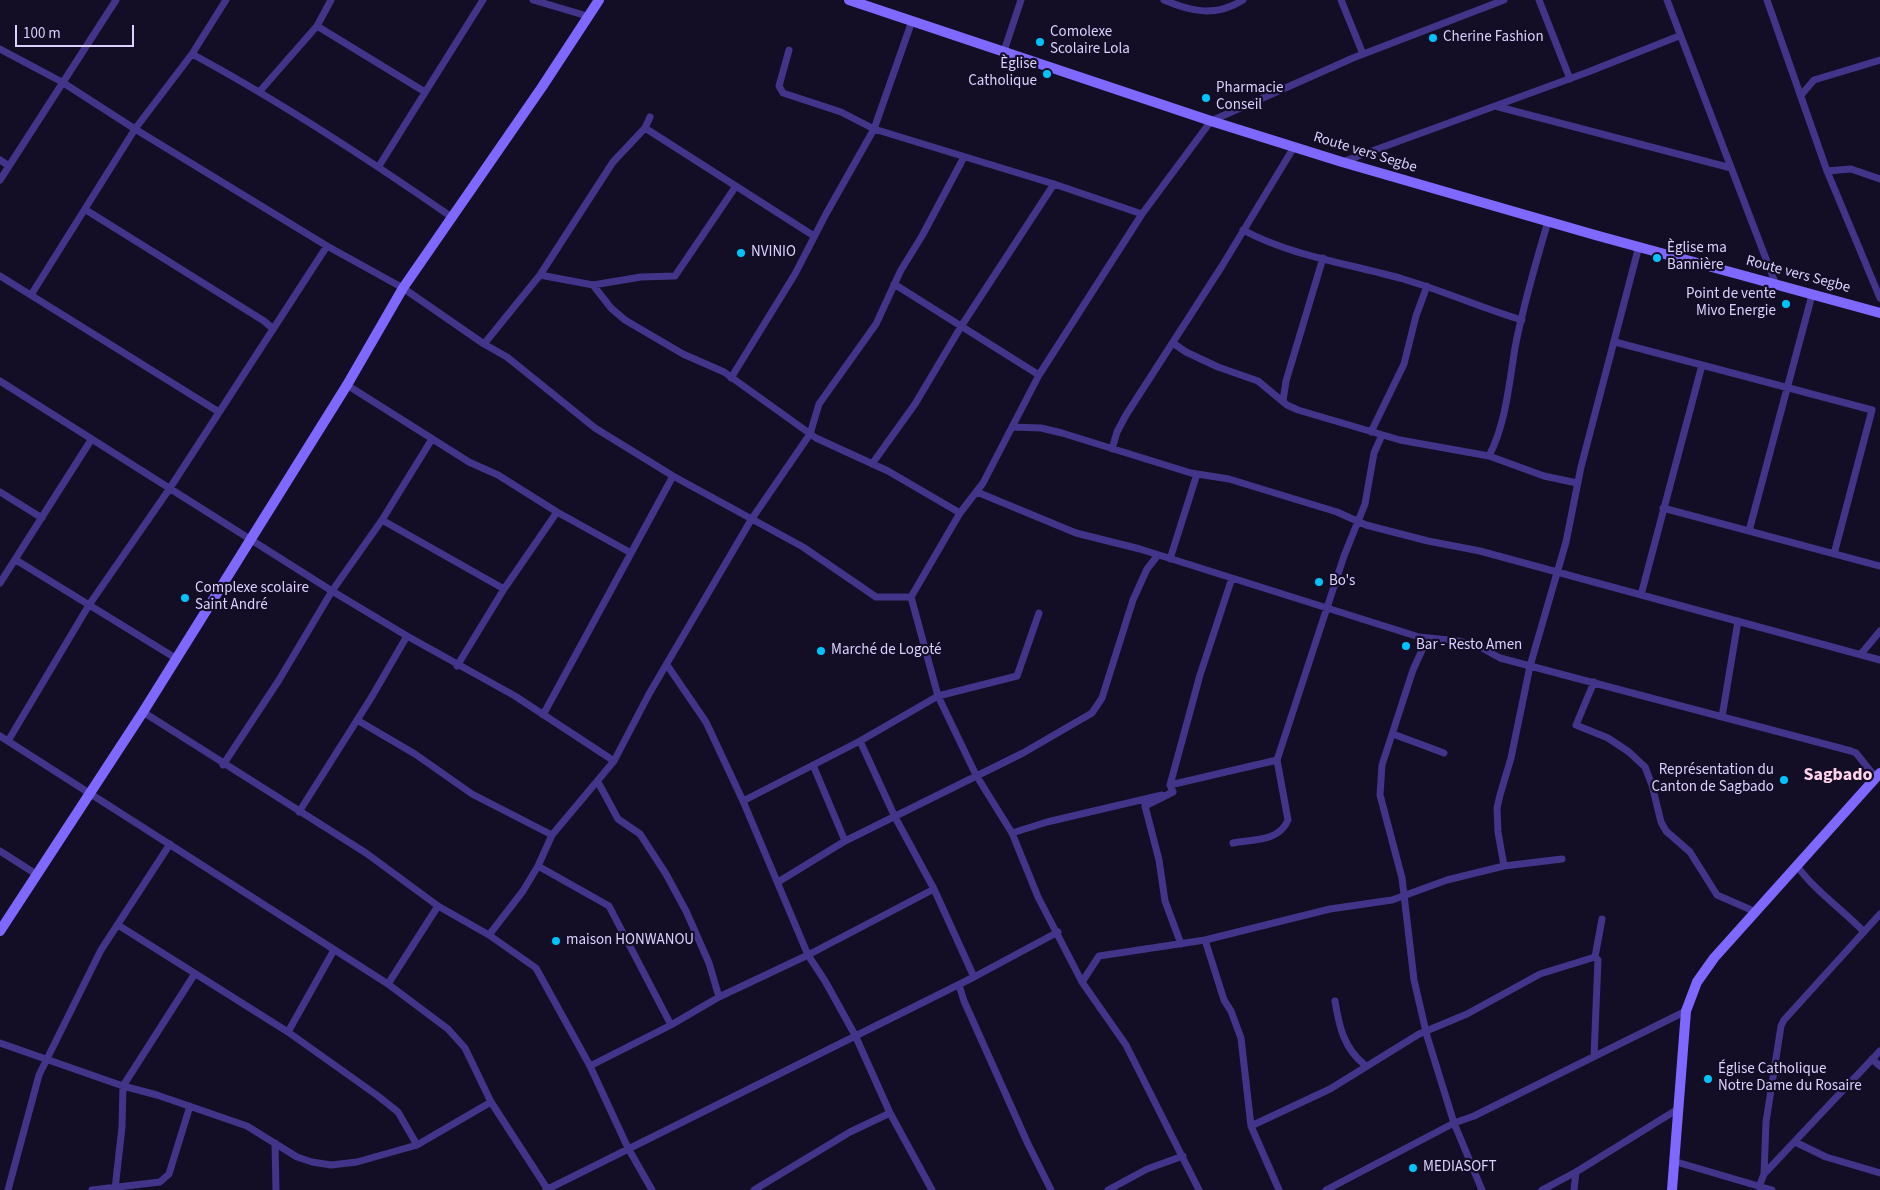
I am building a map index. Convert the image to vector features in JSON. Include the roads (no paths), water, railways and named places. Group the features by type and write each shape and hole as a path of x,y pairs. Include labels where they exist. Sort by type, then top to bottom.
{"street":[{"path":"0,180 116,0"},
{"path":"32,295 135,129 192,54 226,0"},
{"path":"260,91 317,26 331,0"},
{"path":"379,166 483,0"},
{"path":"533,0 587,16"},
{"path":"0,931 177,659 347,385 403,288 453,218 598,0"},
{"name":"Route vers Segbe","path":"849,0 1211,121 1342,162 1880,313"},
{"path":"1004,51 1020,0"},
{"path":"1164,0 1188,10 1211,12 1224,9 1243,0"},
{"path":"1341,0 1364,54"},
{"path":"1199,1190 1183,1156 1164,1124 1126,1045 1082,982 1038,896 1012,833 976,775 938,696 911,597 960,513 976,492 1039,375 1142,214 1211,121 1364,54 1504,0"},
{"path":"1539,0 1570,79"},
{"path":"1666,0 1776,285"},
{"path":"1769,0 1827,171 1880,298"},
{"path":"731,378 795,274 874,129 912,21"},
{"path":"317,26 425,92"},
{"path":"1342,162 1570,79 1679,36"},
{"path":"0,49 62,82 135,129 327,246 403,288 484,344 507,357 595,428 673,476 803,547 876,597 911,597"},
{"path":"789,50 779,86 780,91 841,112 874,129 1054,184 1142,214"},
{"path":"192,54 260,91 379,166 453,218"},
{"path":"1802,94 1814,80 1880,62"},
{"path":"1495,106 1731,168"},
{"path":"484,344 540,275 613,162 645,128 650,118"},
{"path":"645,128 814,236"},
{"path":"1112,449 1117,432 1126,415 1173,343 1294,147"},
{"path":"489,935 523,891 538,866 552,835 614,761 751,520 810,434 819,404 864,342 964,157"},
{"path":"0,160 9,166"},
{"path":"1827,171 1851,169 1880,180"},
{"path":"872,464 915,404 962,326 1054,184"},
{"path":"540,275 594,285 641,277 675,276 736,186"},
{"path":"86,210 264,321 272,328"},
{"path":"1489,456 1495,444 1509,388 1522,320 1548,221"},
{"path":"1243,230 1255,236 1323,258 1427,286 1522,320"},
{"path":"8,741 89,605 170,488 272,328 327,246"},
{"path":"1504,866 1497,808 1511,758 1530,666 1566,542 1578,483 1639,246"},
{"path":"1282,401 1286,381 1323,258"},
{"path":"0,276 219,412"},
{"path":"894,284 1039,375"},
{"path":"594,285 611,308 625,320 683,354 731,378 810,434 872,464 960,513"},
{"path":"1371,432 1404,364 1416,316 1427,286"},
{"path":"1748,531 1812,295"},
{"path":"1614,342 1872,410 1834,554"},
{"path":"1173,343 1186,352 1218,367 1258,381 1282,401 1298,410 1382,435 1489,456 1523,470 1578,483"},
{"path":"1641,595 1702,365"},
{"path":"0,381 332,591 457,666 514,696 614,761"},
{"path":"347,385 469,462 498,475 557,512 631,553"},
{"path":"1012,427 1055,431 1197,474 1228,479 1337,512 1357,522 1428,541 1480,551 1880,660"},
{"path":"1233,843 1269,837 1280,833 1288,820 1277,760 1327,608 1365,504 1374,453 1382,435"},
{"path":"223,765 280,680 332,591 382,520 432,439"},
{"path":"0,583 91,440"},
{"path":"1170,559 1197,474"},
{"path":"544,715 673,476"},
{"path":"0,492 42,518"},
{"path":"976,492 1076,533 1158,555 1427,639 1459,640 1482,648 1500,658 1856,753 1878,776 1706,969 1690,996 1686,1011 1672,1190"},
{"path":"1663,508 1880,566"},
{"path":"457,666 504,589 557,512"},
{"path":"382,520 504,589"},
{"path":"778,882 845,841 1023,753 1092,713 1097,708 1107,684 1140,582 1158,555"},
{"path":"16,560 177,659"},
{"path":"1181,944 1165,902 1159,860 1145,806 1171,788 1200,675 1232,578"},
{"path":"743,801 860,741 938,696 1018,676 1039,613"},
{"path":"1722,717 1738,621"},
{"path":"1861,654 1880,631"},
{"path":"299,812 407,636"},
{"path":"1427,639 1414,670 1381,771 1380,795 1393,841 1405,896 1404,913 1411,947 1414,980 1426,1031 1454,1123 1482,1190"},
{"path":"667,665 706,722 743,801 808,955 825,980 855,1036 890,1112 932,1190"},
{"path":"1594,682 1576,725 1608,738 1629,752 1645,767 1666,831 1690,852 1717,895 1756,912"},
{"path":"143,712 223,765 366,853 438,906 489,935 536,968 590,1066 628,1148 652,1190"},
{"path":"356,720 415,754 472,794 552,835"},
{"path":"1393,734 1444,753"},
{"path":"0,736 89,795 170,844 388,984 448,1029 465,1048 491,1102 547,1190 628,1148 959,985 1058,932"},
{"path":"860,741 895,817 934,889 974,977"},
{"path":"1012,833 1277,760"},
{"path":"813,764 845,841"},
{"path":"598,782 618,819 640,834 666,874 686,910 709,963 719,997"},
{"path":"8,1190 39,1075 101,950 170,844"},
{"path":"0,850 36,874"},
{"path":"1082,982 1099,956 1205,940 1330,909 1405,896 1447,880 1504,866 1562,859"},
{"path":"538,866 609,906 671,1025"},
{"path":"1797,866 1817,890 1847,914 1864,932"},
{"path":"590,1066 671,1025 719,997 808,955 934,889"},
{"path":"388,984 438,906"},
{"path":"1764,1174 1766,1122 1781,1026 1784,1020 1880,914"},
{"path":"1594,1056 1598,960 1595,957 1602,919"},
{"path":"118,925 194,975 288,1032 398,1112 417,1145"},
{"path":"1205,940 1224,1000 1241,1038 1251,1126 1279,1190"},
{"path":"288,1032 334,950"},
{"path":"1251,1126 1330,1089 1365,1065 1426,1031 1467,1014 1540,974 1595,957"},
{"path":"115,1189 122,1127 123,1086 194,975"},
{"path":"959,985 964,1001 1024,1135 1051,1190"},
{"path":"1335,1001 1339,1025 1346,1042 1355,1057 1365,1065"},
{"path":"1326,1190 1454,1123 1474,1116 1686,1011"},
{"path":"0,1043 48,1058 123,1086 190,1106 247,1126 305,1160 332,1165 357,1162 417,1145 491,1102"},
{"path":"1758,1187 1764,1174 1880,1051"},
{"path":"1872,1059 1880,1066"},
{"path":"92,1190 115,1189 150,1181 160,1182 169,1174 190,1106"},
{"path":"1542,1190 1576,1172 1678,1110"},
{"path":"754,1190 850,1132 890,1112"},
{"path":"1794,1142 1826,1157 1880,1173"},
{"path":"275,1143 276,1190"},
{"path":"1108,1190 1147,1169 1183,1156"},
{"path":"1673,1160 1772,1190"},
{"path":"1574,1190 1576,1172"}],"place":[{"name":"Cherine Fashion","path":"1433,38"},
{"name":"Comolexe Scolaire Lola","path":"1040,42"},
{"name":"Èglise Catholique","path":"1047,74"},
{"name":"Pharmacie Conseil","path":"1206,98"},
{"name":"NVINIO","path":"741,253"},
{"name":"Èglise ma Bannière","path":"1657,258"},
{"name":"Point de vente Mivo Energie","path":"1786,304"},
{"name":"Bo's","path":"1319,582"},
{"name":"Complexe scolaire Saint André","path":"185,598"},
{"name":"Bar - Resto Amen","path":"1406,646"},
{"name":"Marché de Logoté","path":"821,651"},
{"name":"Représentation du Canton de Sagbado","path":"1784,780"},
{"name":"maison HONWANOU","path":"556,941"},
{"name":"Église Catholique Notre Dame du Rosaire","path":"1708,1079"},
{"name":"MEDIASOFT","path":"1413,1168"}],"district":[{"name":"Sagbado","path":"1838,776"}]}
